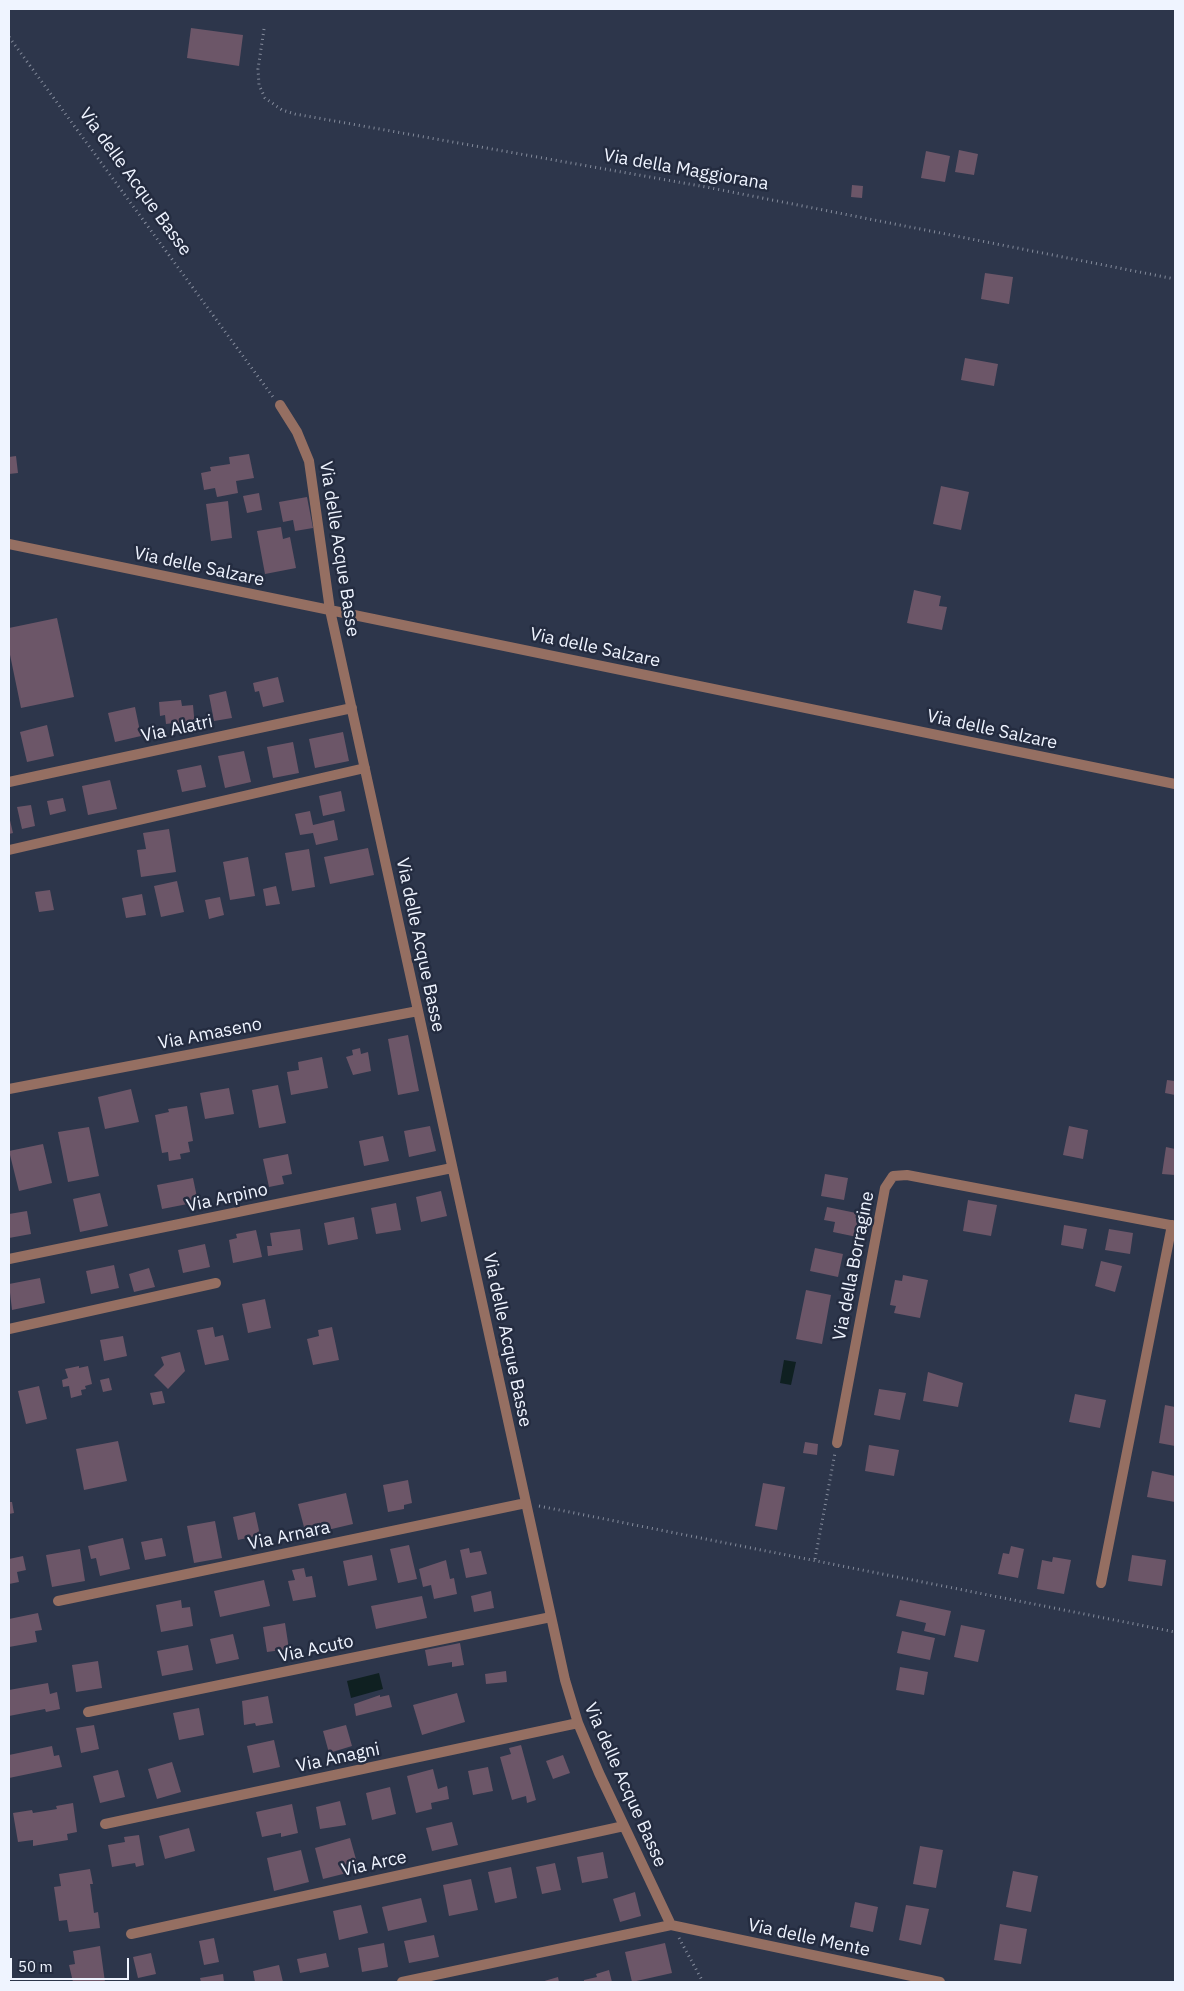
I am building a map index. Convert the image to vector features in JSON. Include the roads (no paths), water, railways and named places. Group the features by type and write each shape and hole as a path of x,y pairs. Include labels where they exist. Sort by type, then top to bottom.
{"street":[{"name":"Via delle Acque Basse","path":"280,405 301,438 308,461 330,610 565,1680 578,1723 671,1925"},
{"name":"Via delle Salzare","path":"9,544 1175,784"},
{"name":"Via Alatri","path":"9,782 352,708"},
{"path":"9,850 365,768"},
{"name":"Via Amaseno","path":"9,1089 418,1011"},
{"name":"Via Arpino","path":"9,1259 452,1168"},
{"name":"Via della Borragine","path":"837,1443 886,1188 893,1176 907,1175 1174,1226"},
{"path":"1101,1583 1174,1226"},
{"path":"9,1329 216,1283"},
{"name":"Via Arnara","path":"58,1601 526,1503"},
{"name":"Via Acuto","path":"88,1712 551,1617"},
{"name":"Via Anagni","path":"105,1824 578,1723"},
{"name":"Via Arce","path":"131,1934 624,1826"},
{"path":"402,1982 671,1925"},
{"name":"Via delle Mente","path":"671,1925 940,1982"}]}
